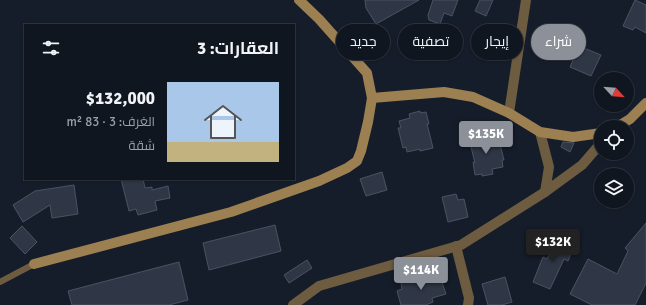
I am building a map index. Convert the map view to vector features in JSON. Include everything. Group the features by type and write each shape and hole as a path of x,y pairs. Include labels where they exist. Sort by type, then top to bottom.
{"street":[{"path":"34,264 231,212 319,181 347,168 357,161 368,122 372,98 367,74 319,19 299,0"},
{"path":"509,113 526,0"},
{"path":"372,98 444,92 473,97 509,113 540,132 574,137 594,134"},
{"path":"627,120 646,104"},
{"path":"540,132 549,168 545,192"},
{"path":"293,305 319,286 461,245 545,192 582,165 594,150"},
{"path":"456,246 469,298 468,305"}],"lane":[{"path":"0,282 34,264"}],"building":[{"path":"365,0 419,0 376,24 366,8"},
{"path":"433,0 458,0 452,16 444,13 440,24 429,20 428,15"},
{"path":"480,0 493,0 486,16 475,11"},
{"path":"635,0 646,5 646,33 635,27 633,30 623,26"},
{"path":"586,49 601,55 591,76 570,67 573,60 586,60"},
{"path":"420,111 420,113 426,112 429,124 427,124 433,148 407,152 406,147 403,148 398,128 401,128 399,121 410,118 409,114"},
{"path":"482,136 483,138 496,136 497,141 499,140 504,160 502,160 503,167 492,169 493,174 482,176 482,174 475,175 473,162 475,163 469,139"},
{"path":"563,142 574,143 570,152 561,147"},
{"path":"382,172 387,190 366,196 360,179"},
{"path":"121,180 143,180 145,188 152,187 152,190 168,186 170,198 155,201 157,210 138,215 136,209 129,211"},
{"path":"74,185 78,214 52,218 50,205 23,222 13,205 35,191"},
{"path":"456,194 458,200 464,199 468,217 448,222 442,197"},
{"path":"646,223 646,283 635,305 592,305 570,294 588,259 617,274 628,251 625,248"},
{"path":"275,225 281,251 209,270 203,243"},
{"path":"22,226 37,242 25,254 10,238"},
{"path":"556,238 574,246 568,261 564,259 550,289 533,282 543,257 547,259"},
{"path":"307,260 312,268 289,283 284,275"},
{"path":"179,262 188,300 169,305 72,305 68,291"},
{"path":"439,274 446,294 432,298 433,302 426,305 401,305 397,291 402,289 401,283 425,275 426,278"},
{"path":"505,277 512,302 502,305 488,305 482,284"}]}
